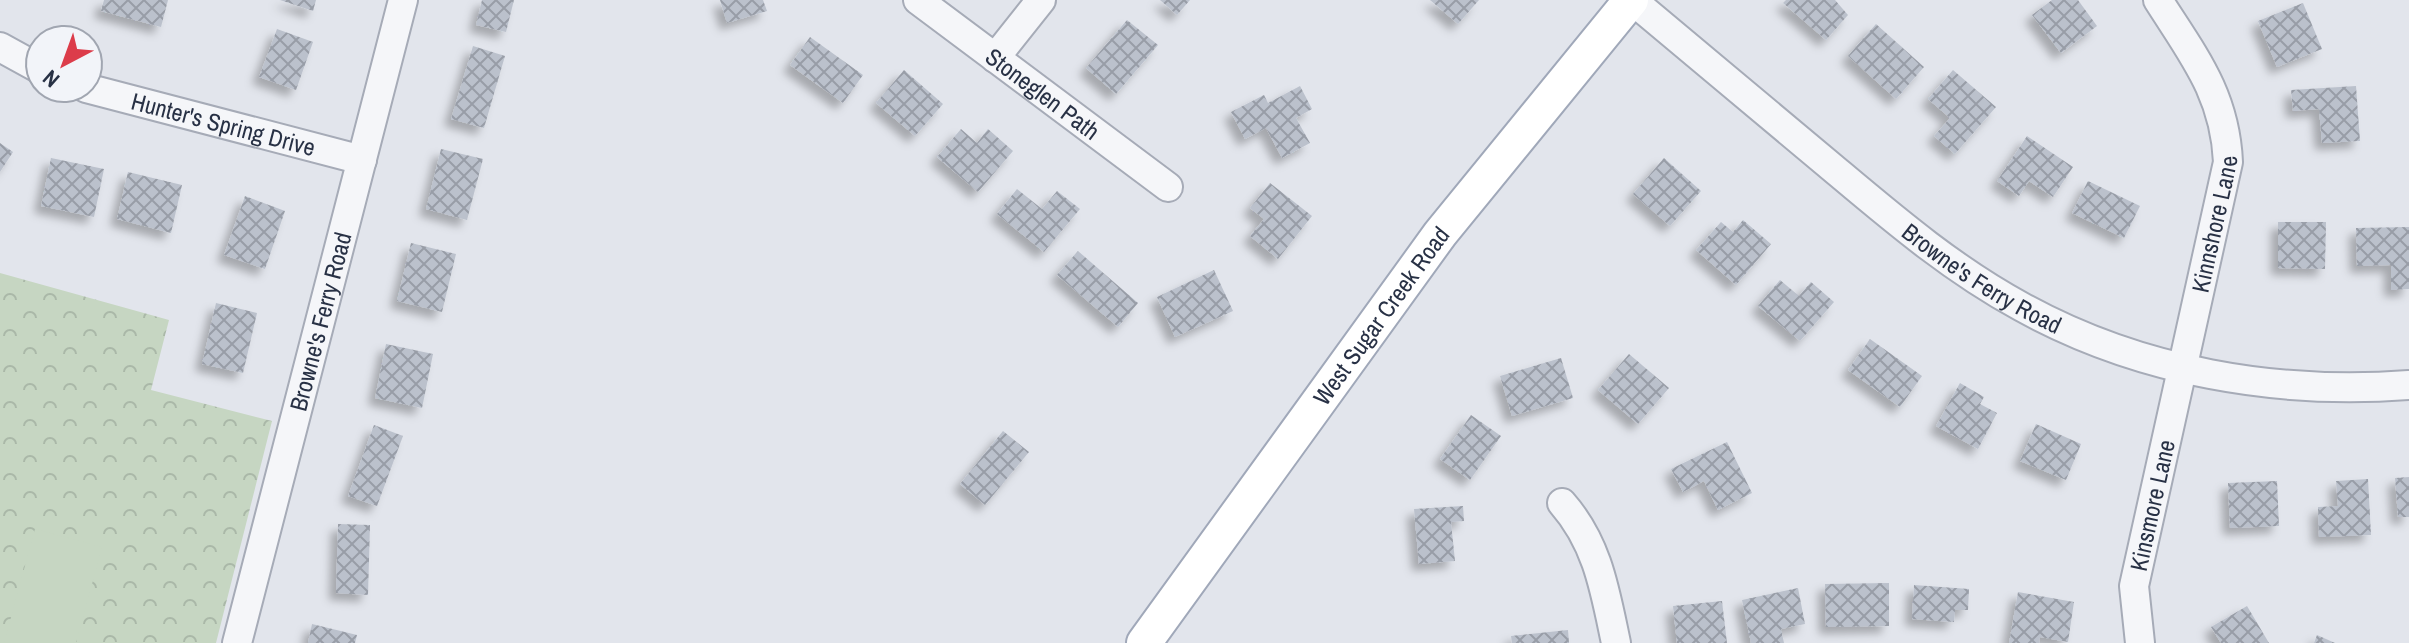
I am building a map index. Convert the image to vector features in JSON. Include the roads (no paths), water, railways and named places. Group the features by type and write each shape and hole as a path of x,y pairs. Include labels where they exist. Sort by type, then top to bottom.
{"main road":[{"name":"West Sugar Creek Road","path":"1144,643 1440,234 1632,0"}],"street":[{"name":"Browne's Ferry Road","path":"237,643 403,0"},
{"name":"Stoneglen Path","path":"918,0 1168,187"},
{"path":"995,58 1041,0"},
{"name":"Browne's Ferry Road","path":"1632,0 1922,243 1972,278 2079,334 2182,368 2242,380 2303,387 2409,385"},
{"name":"Kinnshore Lane","path":"2158,0 2211,84 2227,130 2228,162 2224,189 2182,368"},
{"path":"0,47 24,60"},
{"name":"Hunter's Spring Drive","path":"104,93 362,160"},
{"name":"Kinsmore Lane","path":"2140,643 2134,586 2182,368"},
{"path":"1562,503 1591,545 1603,577 1616,643"}]}
